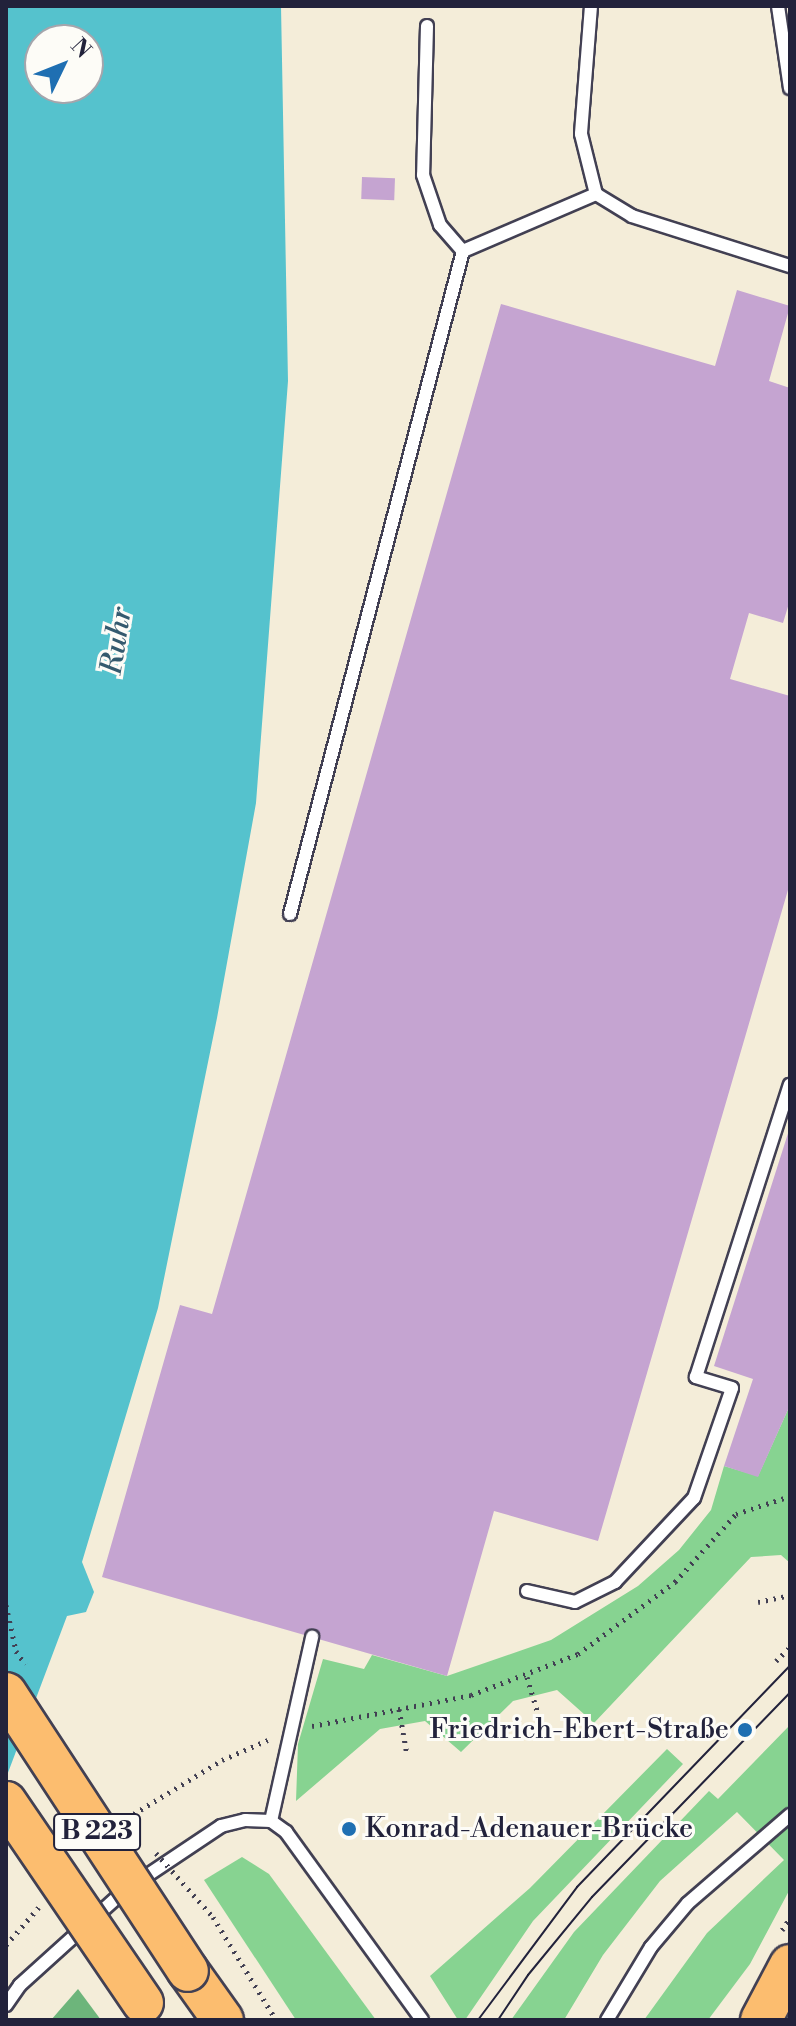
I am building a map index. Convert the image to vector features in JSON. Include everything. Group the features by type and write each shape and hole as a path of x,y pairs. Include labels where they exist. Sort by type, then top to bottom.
{"main road":[{"name":"B 223","path":"20,1685 188,1971 223,2020"},
{"name":"B 223","path":"6,1802 149,2012"},
{"path":"761,2020 790,1965"}],"lane":[{"path":"591,6 581,134 596,194 632,216 790,266"},
{"path":"778,6 790,88"},
{"path":"427,26 423,175 440,225 463,251"},
{"path":"463,251 596,194"},
{"path":"290,914 463,251"},
{"path":"527,1591 575,1602 615,1582 694,1498 732,1388 696,1377 790,1085"},
{"path":"271,1821 287,1733 312,1637"},
{"path":"607,2020 651,1947 688,1903 790,1815"},
{"path":"6,2005 20,1985 124,1891 221,1826 271,1821 286,1832 422,2020"}],"path":[{"path":"124,1820 222,1760 287,1733 527,1677 578,1654 630,1620 675,1582 736,1514 790,1496"},
{"path":"758,1602 790,1595"},
{"path":"6,1605 20,1685"},
{"path":"776,1661 790,1647"},
{"path":"527,1677 542,1727"},
{"path":"399,1709 407,1755"},
{"path":"121,1806 138,1829"},
{"path":"147,1841 213,1917 276,2020"},
{"path":"6,1945 50,1893"}],"green space":[{"path":"790,1405 790,1563 781,1555 751,1557 594,1723 557,1690 513,1701 461,1752 425,1721 380,1729 296,1801 298,1744 323,1659 364,1669 372,1655 447,1676 551,1640 638,1586 679,1550 711,1510 724,1466 758,1476"},
{"path":"790,1725 790,1889 750,1964 708,2020 644,2020 707,1933 784,1860 737,1812 660,1881 603,1955 564,2020 511,2020 574,1932 709,1791 718,1799"},
{"path":"667,1749 683,1764 533,1921 465,2020 458,2020 430,1976 530,1888"},
{"path":"242,1857 269,1874 376,2020 296,2020 204,1880"},
{"path":"78,1989 101,2020 51,2020"}],"water":[{"name":"Ruhr","path":"6,6 281,6 288,381 256,803 217,1018 158,1308 82,1562 94,1592 86,1612 67,1616 6,1778"}],"building":[{"path":"362,177 395,178 394,200 361,199"},
{"path":"737,290 790,306 769,381 790,388 790,600 783,623 749,613 730,679 790,696 790,883 598,1541 494,1511 447,1676 102,1577 180,1305 212,1314 501,304 715,366"},
{"path":"790,1127 790,1405 758,1477 724,1466 753,1379 714,1366"}],"tram line":[{"path":"478,2020 577,1887 790,1666"},
{"path":"498,2020 528,1975 592,1897 790,1693"}],"place":[{"name":"Friedrich-Ebert-Straße","path":"745,1730"},
{"name":"Konrad-Adenauer-Brücke","path":"349,1829"}]}
